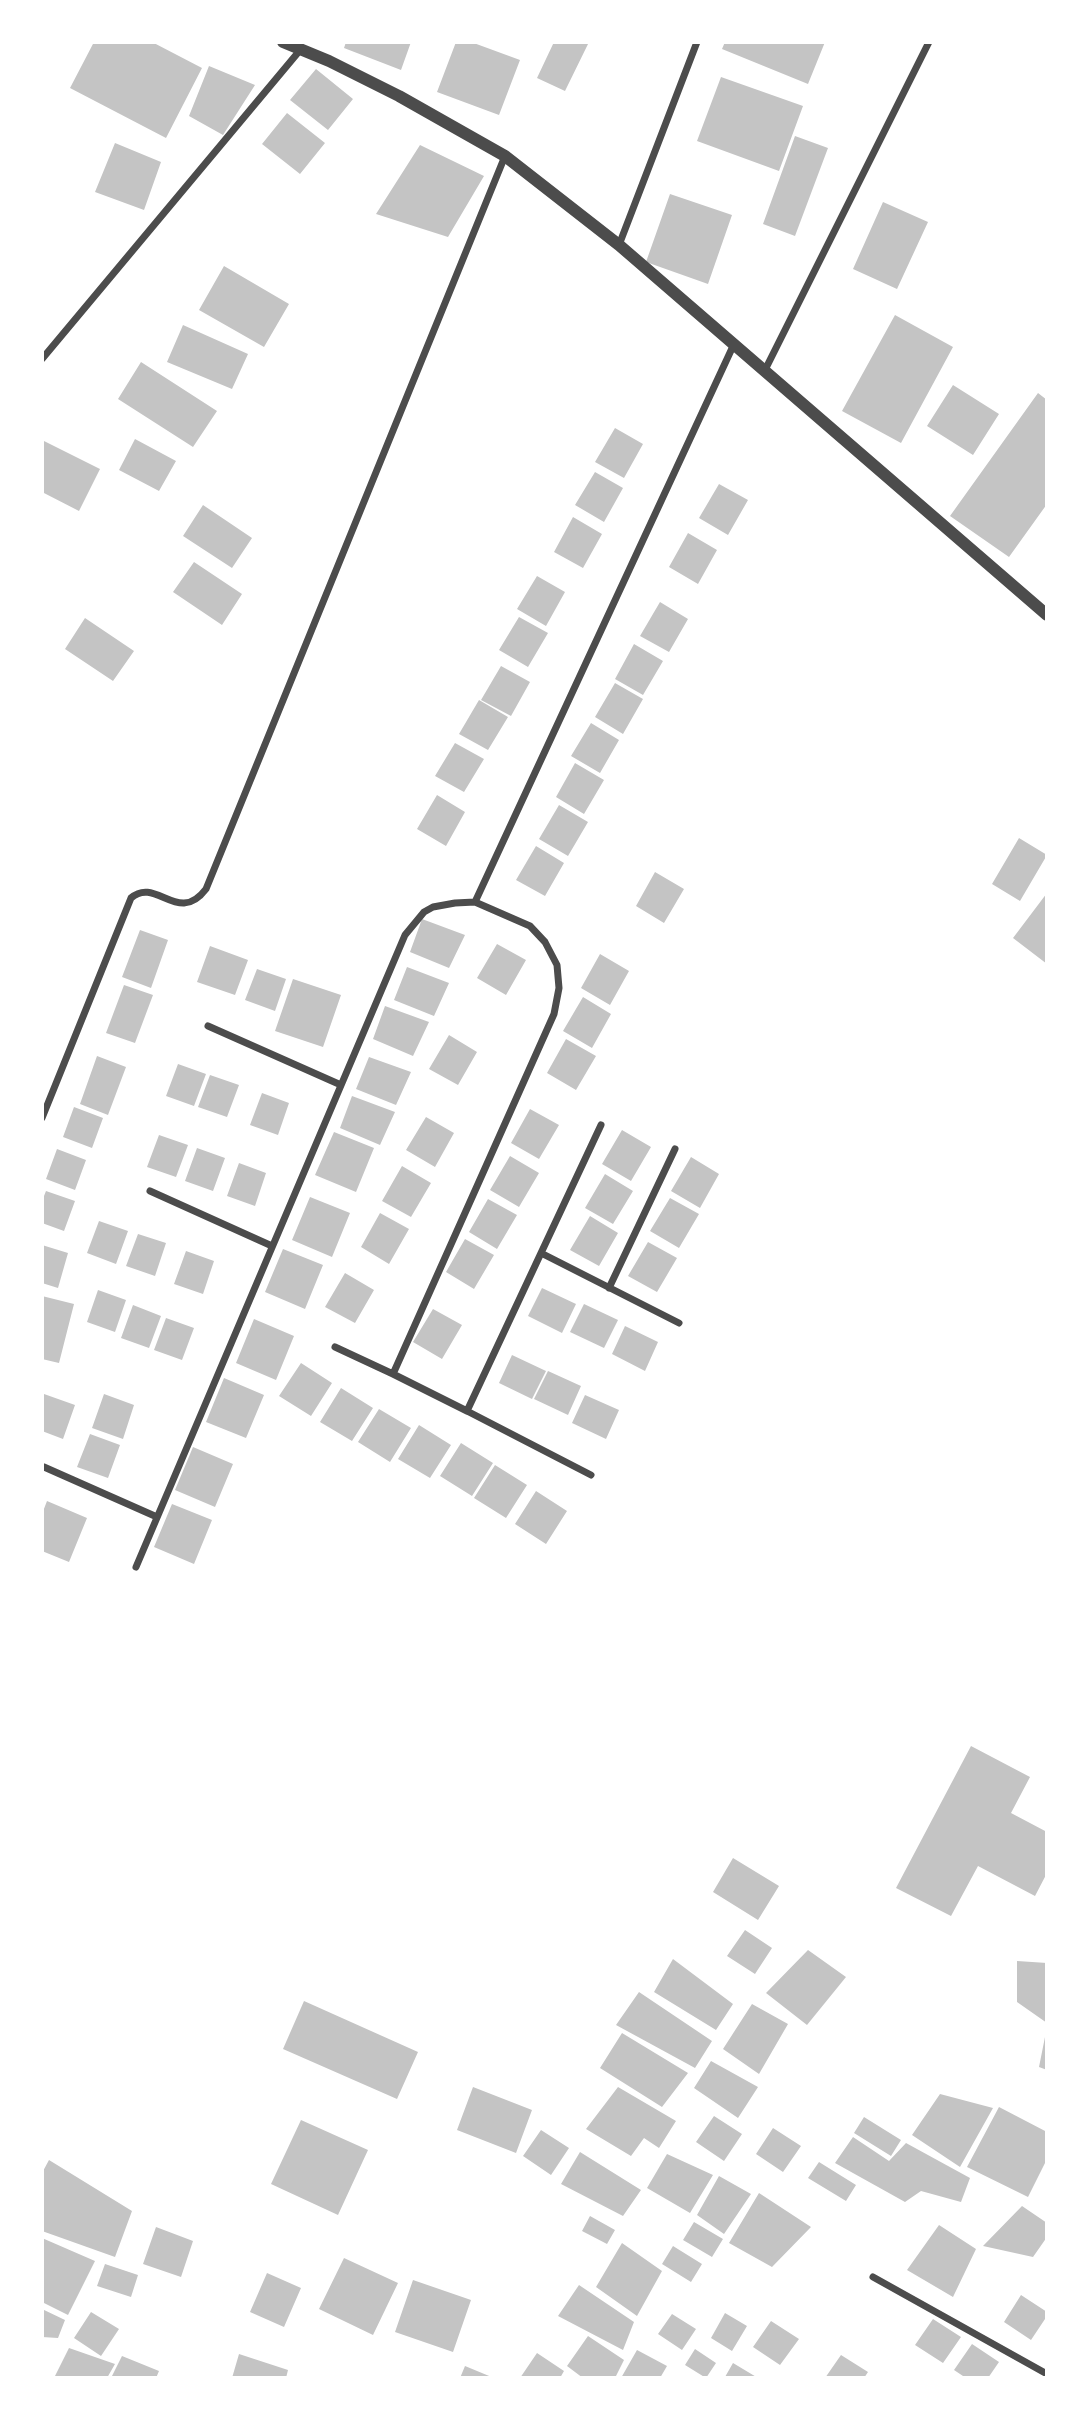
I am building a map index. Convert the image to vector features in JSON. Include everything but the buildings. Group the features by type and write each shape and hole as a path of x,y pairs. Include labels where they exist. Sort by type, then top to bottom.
{"street":[{"path":"283,42 399,96 505,156 619,245 1047,615"},
{"path":"619,245 697,42"},
{"path":"765,370 929,42"},
{"path":"42,359 301,49"},
{"path":"42,1118 131,898 137,893 147,891 175,903 187,904 199,898 206,889 505,156"},
{"path":"475,902 734,344"},
{"path":"136,1567 405,935 416,920 433,907 475,902 530,926 545,942 557,965 559,988 554,1013 393,1374"},
{"path":"208,1026 341,1085"},
{"path":"467,1411 601,1125"},
{"path":"609,1287 675,1149"},
{"path":"150,1191 272,1246"},
{"path":"541,1253 679,1323"},
{"path":"335,1347 591,1475"},
{"path":"44,1467 157,1517"},
{"path":"873,2277 1047,2374"}]}
